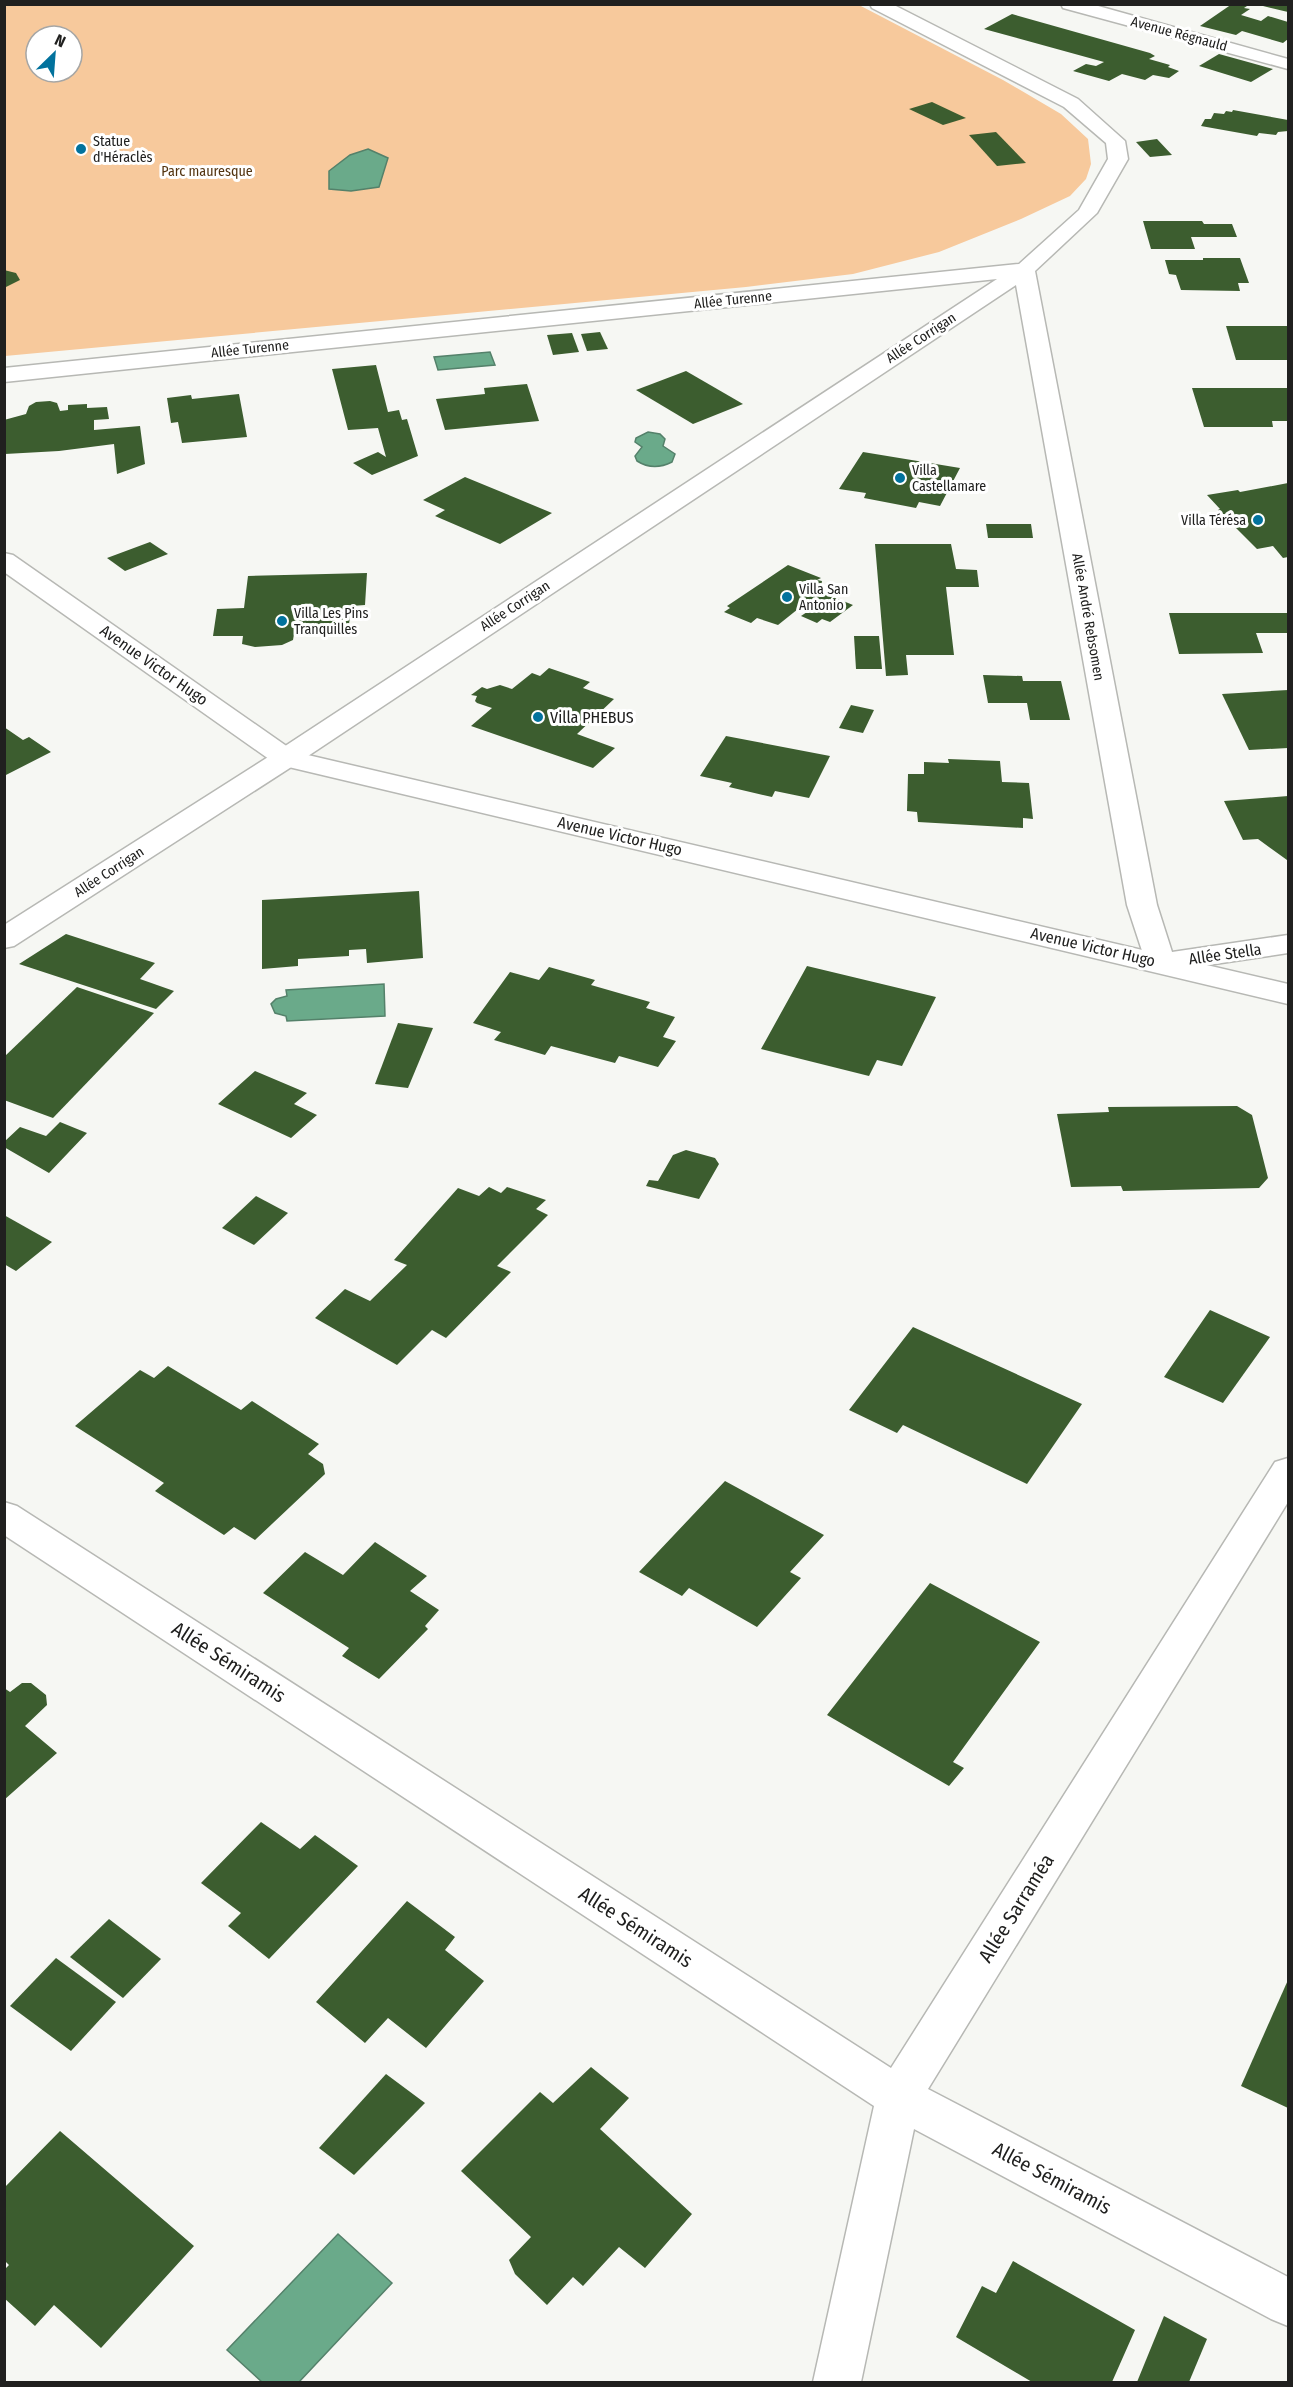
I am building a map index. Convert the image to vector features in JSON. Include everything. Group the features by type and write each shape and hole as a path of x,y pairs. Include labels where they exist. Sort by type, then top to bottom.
{"street":[{"path":"878,4 1071,103 1115,141 1118,159 1087,213 1024,270"},
{"name":"Avenue Régnauld","path":"1069,4 1288,64"},
{"name":"Allée Turenne","path":"4,375 1024,270"},
{"name":"Allée Corrigan","path":"4,939 286,758 1024,270"},
{"name":"Allée André Rebsomen","path":"1024,270 1142,905 1161,963"},
{"name":"Avenue Victor Hugo","path":"4,560 286,758 1288,994"},
{"name":"Allée Stella","path":"1161,963 1288,944"},
{"name":"Allée Sarraméa","path":"837,2382 898,2097 1288,1472"},
{"name":"Allée Sémiramis","path":"4,1516 898,2097 1288,2302"}],"green space":[{"name":"Parc mauresque","path":"5,5 859,5 1003,80 1061,114 1088,139 1091,164 1086,179 1070,196 1021,219 939,252 853,274 746,287 5,356"}],"shaded area":[{"path":"368,149 388,158 379,187 351,191 329,189 329,171 350,155"},
{"path":"490,352 495,365 438,370 434,357"},
{"path":"648,432 660,434 665,439 663,446 675,454 672,462 654,466 637,461 635,456 642,447 635,442 636,438"},
{"path":"384,984 385,1016 287,1021 286,1016 275,1013 271,1004 276,999 287,996 286,990"},
{"path":"338,2234 392,2283 299,2382 262,2382 227,2350"}],"building":[{"path":"1232,4 1250,4 1244,8 1250,9 1241,15 1261,21 1268,16 1288,22 1288,39 1283,43 1242,31 1236,35 1200,26"},
{"path":"1288,4 1288,12 1259,5"},
{"path":"1012,14 1150,53 1155,56 1149,59 1170,65 1168,67 1179,71 1169,78 1153,75 1145,80 1122,74 1109,81 1073,71 1086,64 1096,66 1104,62 984,29"},
{"path":"1219,54 1273,69 1251,82 1199,66"},
{"path":"932,102 966,118 943,125 909,109"},
{"path":"1233,110 1288,120 1288,131 1278,132 1276,135 1259,133 1257,136 1201,126 1205,119 1211,119 1214,113 1224,114 1226,111 1232,112"},
{"path":"996,132 1026,163 997,166 969,135"},
{"path":"1157,139 1172,155 1150,157 1136,142"},
{"path":"1143,221 1202,221 1204,224 1232,224 1237,237 1191,237 1195,249 1151,249"},
{"path":"1203,258 1240,258 1249,283 1238,283 1240,291 1181,290 1176,275 1169,274 1165,260 1203,260"},
{"path":"4,270 16,273 20,280 4,288"},
{"path":"1226,326 1288,326 1288,360 1236,360"},
{"path":"600,332 608,349 587,351 581,334"},
{"path":"572,333 579,352 553,355 547,335"},
{"path":"376,365 388,412 399,410 402,420 407,419 418,456 372,475 353,463 378,452 386,457 378,428 348,430 332,369"},
{"path":"686,371 743,404 693,424 636,390"},
{"path":"527,384 539,421 445,430 436,399 485,394 484,388"},
{"path":"1192,388 1288,388 1288,421 1272,421 1273,427 1204,427"},
{"path":"239,394 247,437 182,443 178,422 171,423 167,398 191,395 192,399"},
{"path":"36,402 57,403 60,411 68,410 68,405 87,404 87,408 107,407 109,419 94,420 94,430 140,426 145,464 117,474 114,444 59,451 5,454 4,420 26,414 29,406"},
{"name":"Villa Castellamare","path":"863,452 960,468 940,506 919,502 916,508 864,498 866,493 839,489"},
{"path":"465,477 552,513 500,544 435,516 445,510 423,500"},
{"name":"Villa Térésa","path":"1288,483 1288,557 1283,558 1273,546 1257,549 1218,510 1220,509 1207,495 1238,490 1240,492"},
{"path":"986,524 1031,524 1033,538 988,538"},
{"path":"150,542 168,554 125,571 107,558"},
{"path":"875,544 951,544 956,569 977,570 979,587 946,587 954,655 906,655 908,675 886,676"},
{"name":"Villa San Antonio","path":"788,565 821,578 817,580 822,581 821,587 816,590 853,605 830,622 822,619 817,623 801,616 807,612 798,609 778,625 757,618 751,623 724,612 730,608 727,606"},
{"name":"Villa Les Pins Tranquilles","path":"367,573 365,605 351,606 348,634 294,634 293,640 282,645 255,647 242,644 243,636 213,636 217,609 244,608 248,576"},
{"path":"1169,613 1288,613 1288,633 1256,633 1263,653 1179,654"},
{"path":"854,636 879,636 882,669 856,669"},
{"name":"Villa PHEBUS","path":"549,668 590,682 583,688 614,699 577,734 615,748 593,768 471,726 492,708 477,703 475,701 477,696 471,695 482,687 487,689 500,685 512,689 532,673 540,676"},
{"path":"983,675 1022,676 1023,681 1061,681 1070,720 1030,720 1027,703 988,703"},
{"path":"1288,690 1288,748 1249,750 1222,694"},
{"path":"851,705 874,710 863,733 839,728"},
{"path":"4,727 23,740 29,737 51,752 4,776"},
{"path":"726,736 830,756 809,798 775,791 772,797 729,787 732,783 700,776"},
{"path":"948,759 1000,761 1002,782 1029,783 1033,819 1023,818 1023,828 918,822 917,812 907,811 908,774 924,774 924,762 949,763"},
{"path":"1288,796 1287,860 1258,839 1243,840 1224,801"},
{"path":"419,891 423,958 367,963 366,949 349,950 349,956 298,959 298,966 262,969 262,900"},
{"path":"66,934 155,963 140,979 174,991 156,1009 19,964"},
{"path":"807,966 936,997 902,1066 877,1060 869,1076 761,1049"},
{"path":"549,967 595,980 591,985 650,1002 646,1008 675,1017 663,1037 676,1041 658,1067 619,1056 615,1063 551,1046 545,1055 494,1040 501,1032 473,1023 510,972 539,980"},
{"path":"77,987 154,1013 53,1118 4,1100 4,1057"},
{"path":"398,1023 433,1028 408,1088 375,1084"},
{"path":"255,1071 307,1093 294,1104 317,1115 291,1138 218,1104"},
{"path":"1237,1106 1252,1115 1268,1178 1259,1188 1123,1191 1121,1186 1071,1187 1057,1114 1109,1112 1108,1107"},
{"path":"60,1122 87,1133 49,1173 4,1147 4,1142 20,1127 46,1136"},
{"path":"686,1150 715,1158 719,1164 699,1199 646,1186 649,1180 658,1181 673,1155"},
{"path":"489,1187 501,1193 507,1187 546,1200 536,1209 548,1215 497,1266 511,1272 446,1338 432,1330 397,1365 315,1318 345,1289 370,1301 407,1265 394,1260 458,1188 479,1196"},
{"path":"256,1196 288,1213 254,1245 222,1228"},
{"path":"4,1215 52,1242 16,1271 4,1264"},
{"path":"1210,1310 1270,1337 1223,1403 1164,1377"},
{"path":"913,1327 1082,1404 1027,1484 903,1425 897,1433 849,1410"},
{"path":"168,1366 241,1410 252,1401 319,1444 308,1454 323,1464 325,1474 255,1540 234,1527 224,1535 155,1491 164,1483 75,1426 140,1370 154,1378"},
{"path":"725,1481 824,1535 790,1572 801,1578 757,1627 689,1588 682,1596 639,1572"},
{"path":"375,1542 427,1576 410,1591 439,1610 425,1626 428,1629 379,1679 342,1656 349,1648 263,1593 305,1552 343,1575"},
{"path":"930,1583 1040,1642 953,1762 964,1768 949,1786 827,1715"},
{"path":"22,1683 31,1683 46,1695 47,1705 25,1726 57,1753 4,1800 4,1688 10,1692"},
{"path":"261,1822 300,1849 315,1835 358,1866 269,1959 228,1926 241,1913 201,1883"},
{"path":"407,1901 455,1937 445,1950 484,1981 426,2048 388,2018 365,2043 316,2002"},
{"path":"109,1919 161,1959 123,1998 70,1957"},
{"path":"56,1958 116,2002 71,2051 10,2006"},
{"path":"1288,1980 1288,2108 1241,2086"},
{"path":"591,2067 629,2098 600,2129 692,2214 645,2268 619,2247 583,2286 573,2277 547,2305 515,2274 509,2260 531,2237 461,2171 540,2092 553,2103"},
{"path":"386,2074 425,2103 354,2175 319,2148"},
{"path":"60,2131 194,2246 101,2348 54,2305 35,2326 4,2298 4,2270 9,2265 4,2260 4,2188"},
{"path":"1013,2261 1135,2330 1112,2382 1032,2382 956,2337 982,2286 996,2293"},
{"path":"1164,2316 1207,2339 1189,2382 1137,2382"}],"place":[{"name":"Statue d'Héraclès","path":"81,149"},
{"name":"Villa Castellamare","path":"900,478"},
{"name":"Villa Térésa","path":"1258,520"},
{"name":"Villa San Antonio","path":"787,597"},
{"name":"Villa Les Pins Tranquilles","path":"282,621"},
{"name":"Villa PHEBUS","path":"538,717"}]}
